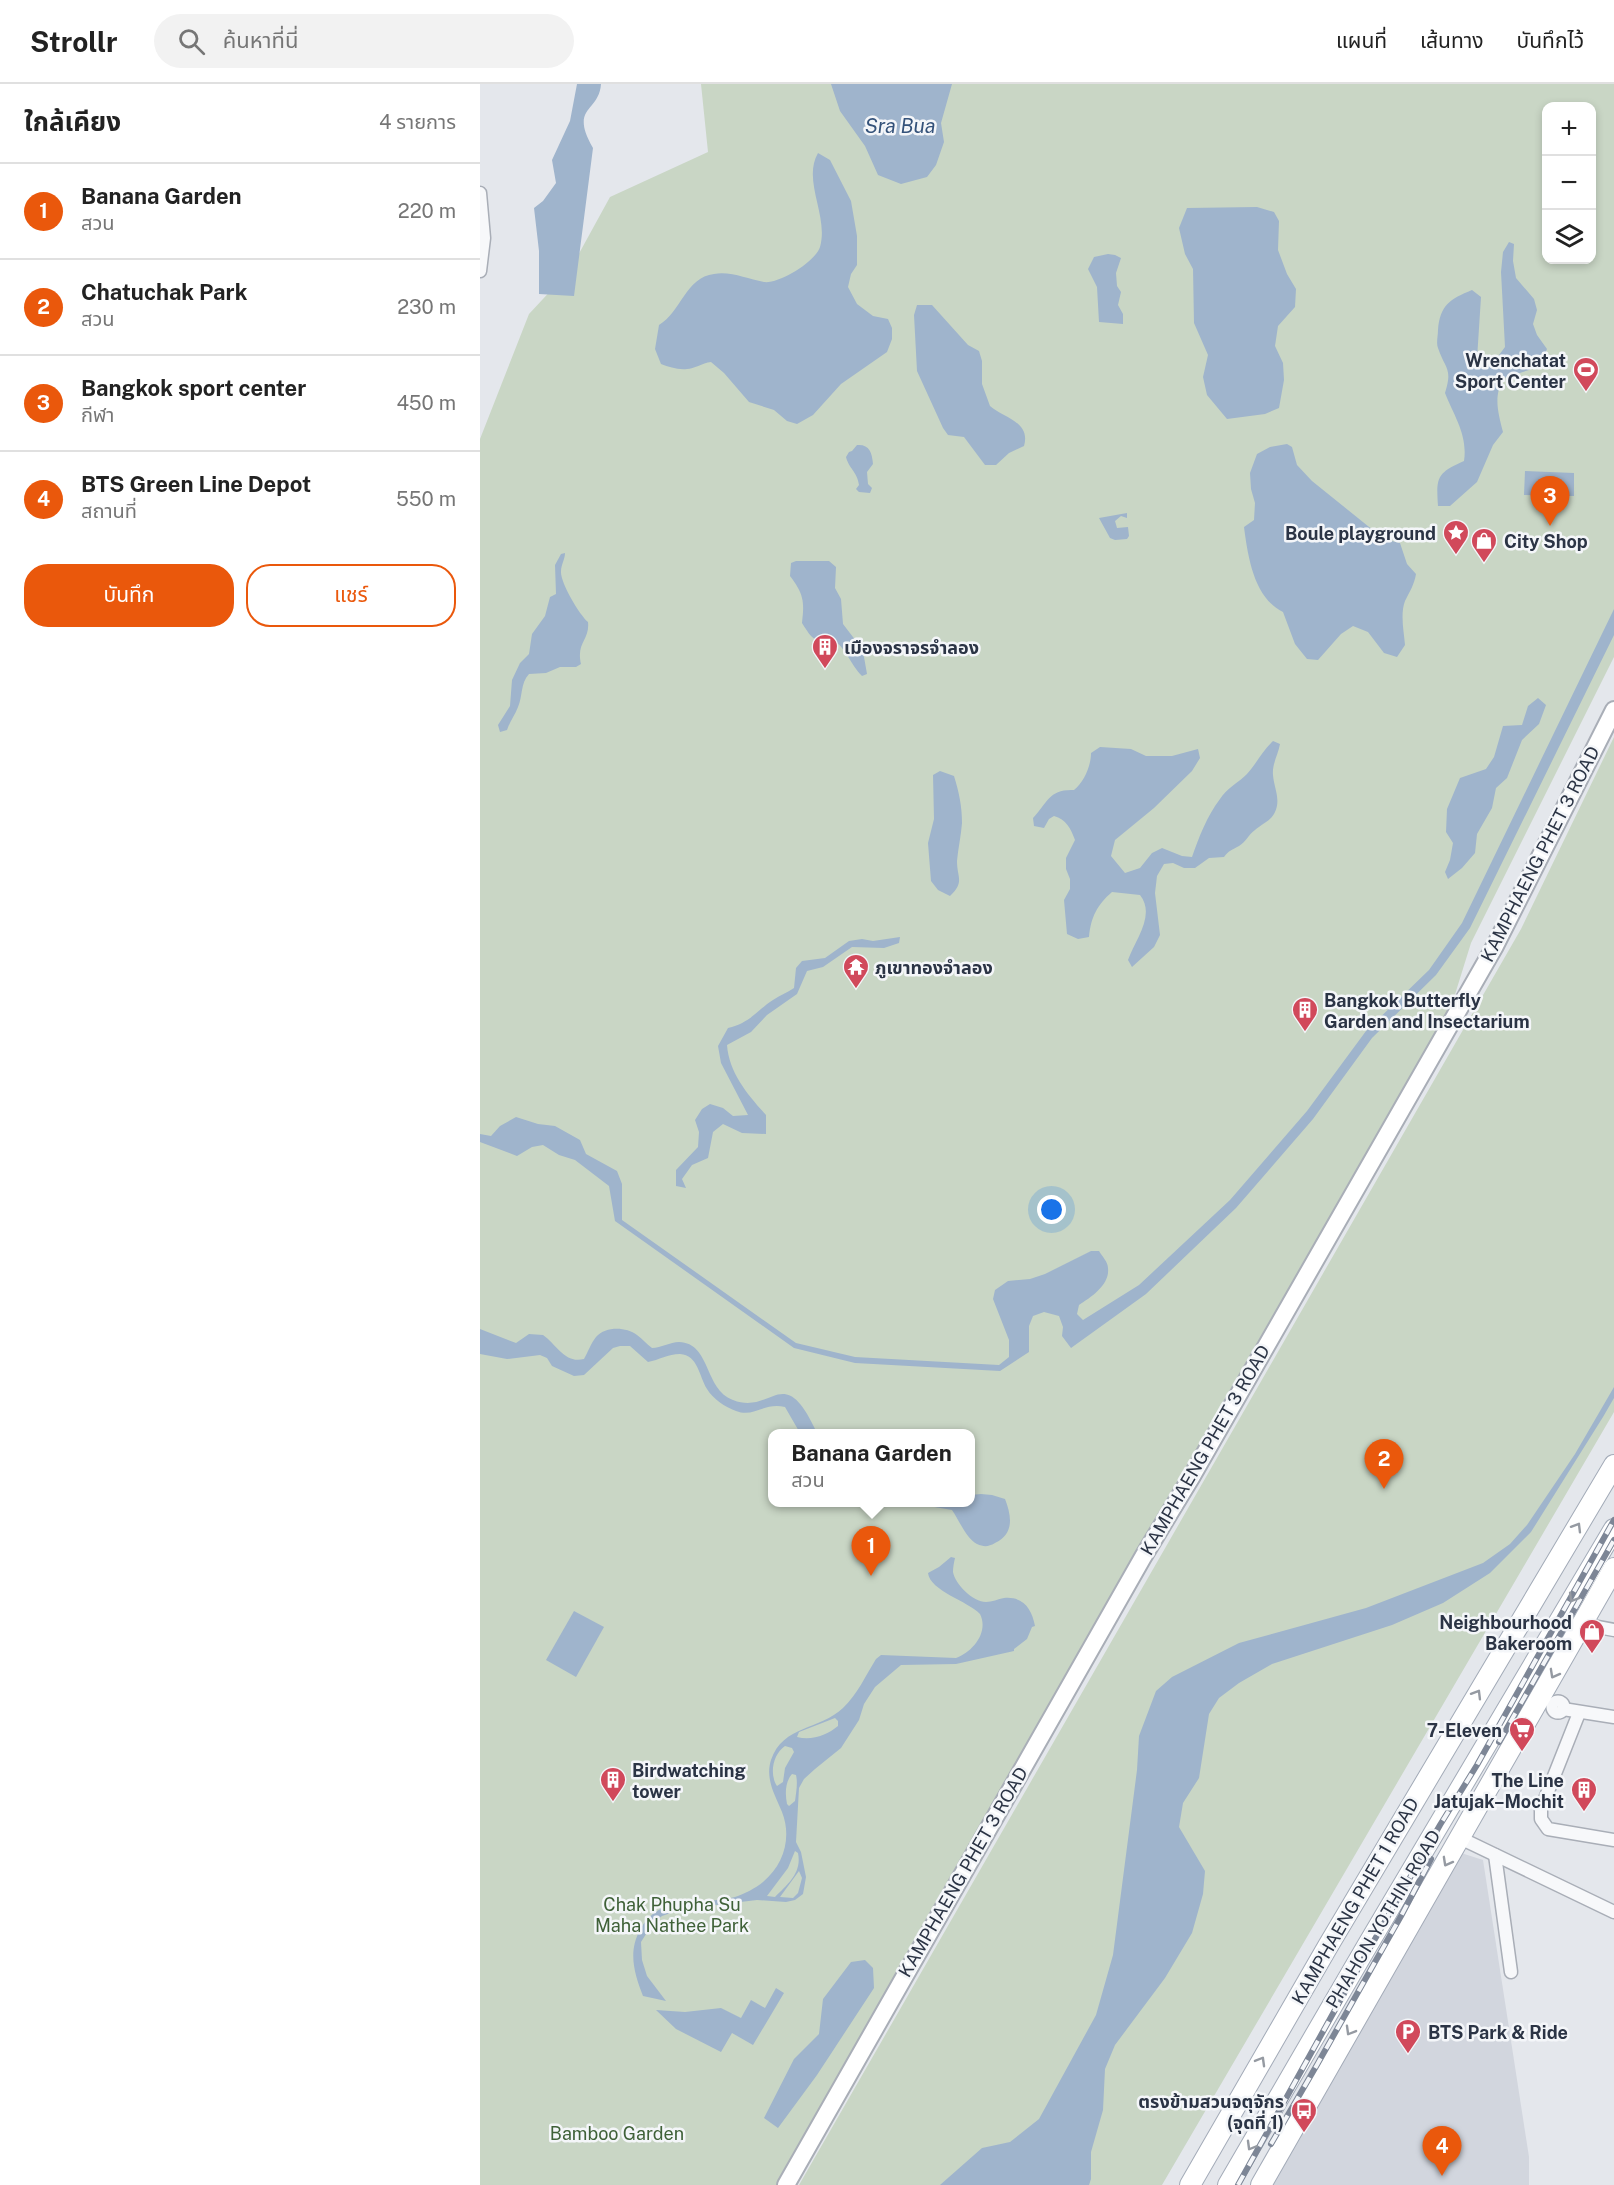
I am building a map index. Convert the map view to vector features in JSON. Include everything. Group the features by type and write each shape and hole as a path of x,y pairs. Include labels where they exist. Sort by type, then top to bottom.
{"main road":[{"name":"KAMPHAENG PHET 1 ROAD","path":"1190,2185 1328,1946 1614,1465"},
{"name":"PHAHON YOTHIN ROAD","path":"1228,2185 1614,1529"},
{"name":"PHAHON YOTHIN ROAD","path":"1262,2185 1460,1838 1552,1704 1582,1624 1614,1568"}],"street":[{"path":"480,193 484,238 480,271"},
{"name":"KAMPHAENG PHET 3 ROAD","path":"786,2185 1494,946 1614,710"},
{"path":"1582,1624 1614,1630"},
{"path":"1552,1704 1579,1713 1614,1718"},
{"path":"1579,1713 1540,1809 1541,1819 1548,1829 1614,1840"},
{"path":"1460,1838 1614,1912"},
{"path":"1494,1855 1511,1972"}],"shaded area":[{"path":"1458,1852 1483,1860 1529,2157 1529,2185 1271,2185"}],"green space":[{"path":"701,84 1614,84 1614,657 1471,943 1452,1004 1141,1556 777,2185 480,2185 480,439 529,314 570,270 610,197 708,152"},
{"path":"1614,737 1614,1412 1162,2185 799,2185 1521,929"}],"water":[{"path":"577,84 601,84 596,100 584,117 586,134 593,148 574,296 539,294 539,251 534,208 543,201 556,183 552,160 570,121"},
{"name":"Sra Bua","path":"831,84 952,84 941,123 944,142 936,165 927,177 901,184 878,175 865,146 840,111"},
{"path":"818,153 830,160 851,201 857,236 857,265 851,274 848,287 857,304 873,316 888,319 892,328 892,339 887,352 841,384 813,415 797,424 787,421 774,410 749,402 724,373 711,362 690,369 674,368 661,364 655,349 659,325 667,319 697,281 714,274 727,274 771,282 796,271 817,253 822,235 813,175"},
{"path":"1257,207 1274,212 1279,221 1278,250 1287,274 1296,289 1295,307 1278,326 1275,346 1283,363 1284,380 1279,408 1265,414 1227,419 1207,395 1203,377 1208,355 1194,323 1193,269 1185,254 1179,228 1187,208"},
{"path":"1509,242 1514,244 1513,261 1516,278 1534,299 1537,310 1533,324 1537,335 1547,349 1541,363 1529,370 1504,378 1498,391 1498,411 1503,432 1493,445 1477,482 1450,506 1438,506 1437,488 1440,477 1448,469 1464,461 1465,452 1462,434 1445,393 1448,373 1437,346 1439,321 1447,304 1472,290 1481,297 1477,359 1482,366 1496,359 1505,347 1501,272 1503,252"},
{"path":"1108,254 1121,258 1116,273 1117,286 1121,292 1118,305 1123,314 1123,324 1099,322 1097,287 1088,269 1094,257"},
{"path":"917,305 932,305 968,345 979,351 982,361 982,384 990,406 1015,421 1024,431 1024,446 1009,453 996,465 985,465 964,437 948,435 943,428 917,371 914,315"},
{"path":"1287,444 1292,447 1297,465 1312,481 1384,539 1400,543 1407,564 1416,574 1403,612 1405,645 1397,657 1384,653 1368,632 1353,626 1341,634 1318,660 1307,659 1295,644 1283,612 1273,606 1259,587 1250,563 1244,527 1254,520 1255,503 1250,473 1257,454 1270,447"},
{"path":"857,445 867,447 872,456 873,464 867,472 868,484 872,488 870,493 859,492 856,489 859,485 858,480 846,457"},
{"path":"1525,471 1574,473 1574,496 1524,495"},
{"path":"1127,513 1127,518 1121,516 1115,521 1117,528 1128,527 1127,539 1110,538 1099,518"},
{"path":"565,553 561,571 564,582 575,605 588,622 587,633 580,651 581,664 576,667 560,667 546,673 529,674 524,682 520,703 507,730 500,732 498,725 510,706 512,680 520,663 529,654 532,634 545,616 550,597 556,594 555,565 561,554"},
{"path":"829,561 836,567 835,588 841,599 843,624 856,641 864,657 867,674 862,676 836,642 832,639 817,640 802,623 802,598 790,576 791,563"},
{"path":"1614,609 1614,635 1470,928 1436,975 1372,1038 1313,1119 1236,1208 1146,1294 1071,1348 1062,1336 1063,1327 1059,1316 1044,1312 1033,1316 1029,1326 1029,1352 1000,1371 855,1363 794,1348 615,1221 609,1186 575,1160 559,1155 543,1145 532,1147 517,1156 480,1142 480,1134 491,1136 500,1126 516,1117 538,1124 555,1126 580,1140 586,1154 617,1171 622,1184 622,1220 796,1343 855,1357 999,1365 1009,1357 1009,1340 993,1299 995,1290 1008,1281 1030,1279 1045,1274 1091,1251 1099,1251 1107,1264 1108,1274 1099,1290 1079,1305 1077,1314 1083,1320 1139,1285 1230,1200 1307,1111 1366,1031 1429,970 1462,923"},
{"path":"1538,698 1546,705 1539,724 1522,740 1507,778 1496,788 1492,808 1477,834 1475,853 1448,879 1445,872 1453,843 1446,832 1447,809 1460,778 1486,769 1494,757 1503,726 1522,725 1528,706"},
{"path":"1273,741 1280,744 1273,771 1277,807 1273,815 1224,857 1209,858 1195,868 1184,868 1173,863 1164,864 1157,876 1155,893 1160,935 1154,947 1132,967 1128,960 1143,928 1146,911 1140,895 1112,892 1096,912 1091,923 1089,937 1078,939 1067,934 1064,900 1070,889 1070,879 1066,869 1066,858 1075,840 1068,825 1062,819 1054,816 1049,819 1044,828 1034,826 1033,818 1054,794 1078,787 1090,763 1091,753 1100,747 1131,749 1146,756 1172,756 1198,749 1200,758 1192,771 1154,808 1115,840 1111,856 1125,873 1140,868 1152,853 1162,848 1182,856 1192,857 1215,806 1226,792 1247,774"},
{"path":"940,771 954,776 959,793 962,823 957,861 959,883 950,896 938,890 931,881 928,843 934,819 933,775"},
{"path":"900,937 899,943 884,948 852,947 823,967 807,971 797,994 767,1015 751,1032 727,1045 735,1074 766,1115 766,1134 742,1133 723,1124 713,1132 708,1158 692,1165 682,1179 686,1188 676,1186 676,1170 698,1147 699,1132 695,1120 702,1109 710,1104 723,1108 733,1116 748,1115 721,1063 718,1046 728,1028 747,1020 773,1000 794,988 796,968 802,961 825,958 849,941 862,939 873,941"},
{"path":"480,1329 516,1343 529,1334 543,1335 566,1356 577,1360 584,1359 596,1337 610,1329 632,1332 652,1348 676,1342 689,1344 703,1358 717,1386 724,1394 733,1400 747,1403 786,1394 795,1399 805,1411 815,1429 798,1429 785,1407 771,1406 742,1413 724,1405 710,1393 694,1362 686,1355 671,1355 648,1362 630,1346 620,1346 613,1348 584,1375 574,1376 552,1366 547,1358 540,1355 507,1359 480,1354"},
{"path":"1614,1387 1614,1398 1531,1532 1490,1573 1443,1603 1392,1625 1272,1664 1239,1683 1219,1698 1209,1714 1199,1778 1183,1803 1179,1827 1205,1871 1203,1894 1192,1933 1165,1978 1115,2045 1105,2069 1103,2110 1091,2152 1089,2185 940,2185 982,2148 1010,2142 1039,2119 1096,2015 1113,1955 1137,1770 1139,1736 1156,1691 1172,1677 1239,1643 1366,1608 1483,1563 1510,1544 1527,1525 1575,1454"},
{"path":"975,1495 992,1495 1005,1499 1009,1512 1010,1524 1006,1535 988,1546 979,1545 973,1541 952,1510 934,1507 975,1507"},
{"path":"951,1557 955,1558 954,1577 965,1592 981,1601 990,1602 1011,1598 1026,1605 1035,1626 1032,1627 1027,1639 1014,1651 956,1664 901,1665 875,1687 864,1704 859,1720 841,1748 804,1779 799,1788 796,1842 801,1852 806,1877 803,1894 795,1900 786,1902 757,1900 682,1909 662,1916 653,1923 641,1942 642,1960 647,1976 666,2001 643,1996 635,1971 633,1954 636,1938 649,1918 670,1905 735,1897 750,1891 770,1875 781,1859 786,1841 785,1821 772,1787 769,1767 784,1740 803,1729 834,1715 843,1708 881,1655 956,1658 968,1651 978,1640 982,1628 980,1614 935,1585 928,1573","holes":["835,1718 838,1721 838,1726 819,1736 797,1737 799,1732","785,1746 792,1748 794,1752 785,1768 783,1782 777,1786 773,1770 775,1759","792,1774 796,1775 797,1785 795,1801 789,1806 786,1792","795,1851 798,1853 798,1866 793,1878 775,1897 767,1896 788,1868","799,1871 802,1878 798,1893 793,1898 780,1897"]},
{"path":"574,1611 604,1627 576,1677 546,1660"},
{"path":"865,1960 873,1968 874,1988 817,2075 778,2128 764,2118 794,2059 819,2034 823,1999 851,1962"},
{"path":"776,1988 784,1993 753,2045 732,2033 721,2052 676,2029 656,2010 685,2012 721,2008 741,2018 751,2000 765,2008"}],"railway":[{"path":"1238,2185 1351,1981 1477,1765 1614,1520"},
{"path":"1499,1742 1614,1540"},
{"path":"1271,2144 1431,1859"}],"place":[{"name":"Wrenchatat Sport Center","path":"1586,393"},
{"name":"Bangkok sport center","path":"1550,526"},
{"name":"Boule playground","path":"1456,556"},
{"name":"City Shop","path":"1484,564"},
{"name":"เมืองจราจรจำลอง","path":"825,670"},
{"name":"ภูเขาทองจำลอง","path":"856,990"},
{"name":"Bangkok Butterfly Garden and Insectarium","path":"1305,1033"},
{"name":"Chatuchak Park","path":"1384,1489"},
{"name":"Banana Garden","path":"871,1576"},
{"name":"Neighbourhood Bakeroom","path":"1592,1655"},
{"name":"7-Eleven","path":"1522,1753"},
{"name":"Birdwatching tower","path":"613,1803"},
{"name":"The Line Jatujak–Mochit","path":"1584,1813"},
{"name":"BTS Park & Ride","path":"1408,2055"},
{"name":"ตรงข้ามสวนจตุจักร (จุดที่ 1)","path":"1304,2134"},
{"name":"BTS Green Line Depot","path":"1442,2176"}],"park label":[{"name":"Chak Phupha Su Maha Nathee Park","path":"672,1914"},
{"name":"Bamboo Garden","path":"617,2133"}]}
